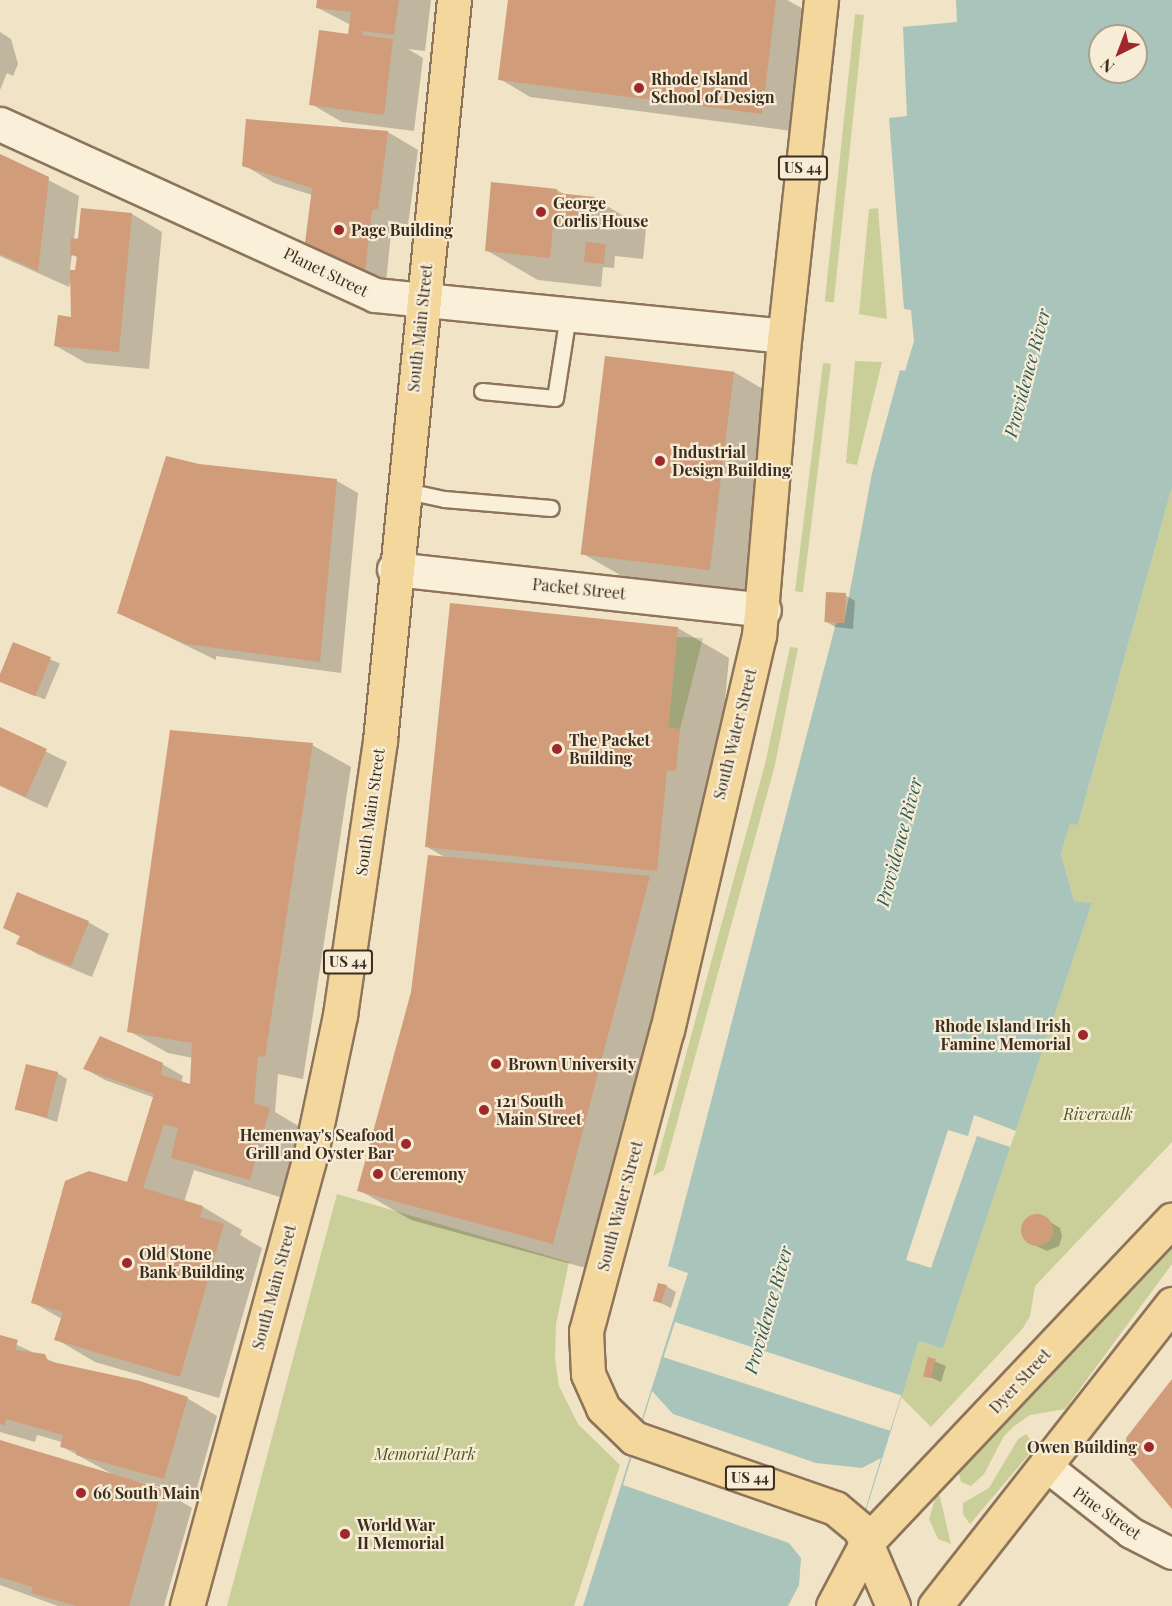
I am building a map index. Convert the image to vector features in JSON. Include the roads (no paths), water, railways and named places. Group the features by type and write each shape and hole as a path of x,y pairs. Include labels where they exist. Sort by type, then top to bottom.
{"main road":[{"name":"South Main Street","path":"187,1606 312,1148 340,1015 381,740 394,569 454,0"},
{"name":"South Water Street","path":"821,0 784,336 764,610 667,1029 586,1331 592,1389 603,1408 634,1438 835,1508 863,1536"},
{"name":"Dyer Street","path":"833,1606 863,1536 1172,1220"},
{"path":"935,1606 1172,1304"},
{"path":"863,1536 893,1606"}],"street":[{"name":"Planet Street","path":"0,124 234,228 375,295 784,336"},
{"name":"Packet Street","path":"394,569 764,610"},
{"name":"Pine Street","path":"1046,1466 1131,1533 1172,1554"}],"lane":[{"path":"482,391 555,398 568,315"},
{"path":"402,490 444,499 551,508"}],"water":[{"name":"Providence River","path":"956,0 1172,0 1172,487 1078,825 1070,824 1061,854 1074,901 1092,903 943,1349 919,1341 836,1606 583,1606 688,1273 668,1266 836,623 844,623 872,473 900,370 905,371 914,341 911,310 904,309 889,118 907,116 903,27 957,22"}],"place":[{"name":"Rhode Island School of Design","path":"639,88"},
{"name":"George Corlis House","path":"541,212"},
{"name":"Page Building","path":"339,230"},
{"name":"Industrial Design Building","path":"660,461"},
{"name":"The Packet Building","path":"557,749"},
{"name":"Rhode Island Irish Famine Memorial","path":"1083,1035"},
{"name":"Brown University","path":"496,1064"},
{"name":"121 South Main Street","path":"484,1110"},
{"name":"Hemenway's Seafood Grill and Oyster Bar","path":"406,1144"},
{"name":"Ceremony","path":"378,1174"},
{"name":"Old Stone Bank Building","path":"127,1263"},
{"name":"Owen Building","path":"1149,1447"},
{"name":"66 South Main","path":"81,1493"},
{"name":"World War II Memorial","path":"345,1534"}],"park label":[{"name":"Riverwalk","path":"1098,1114"},
{"name":"Memorial Park","path":"425,1454"}]}
